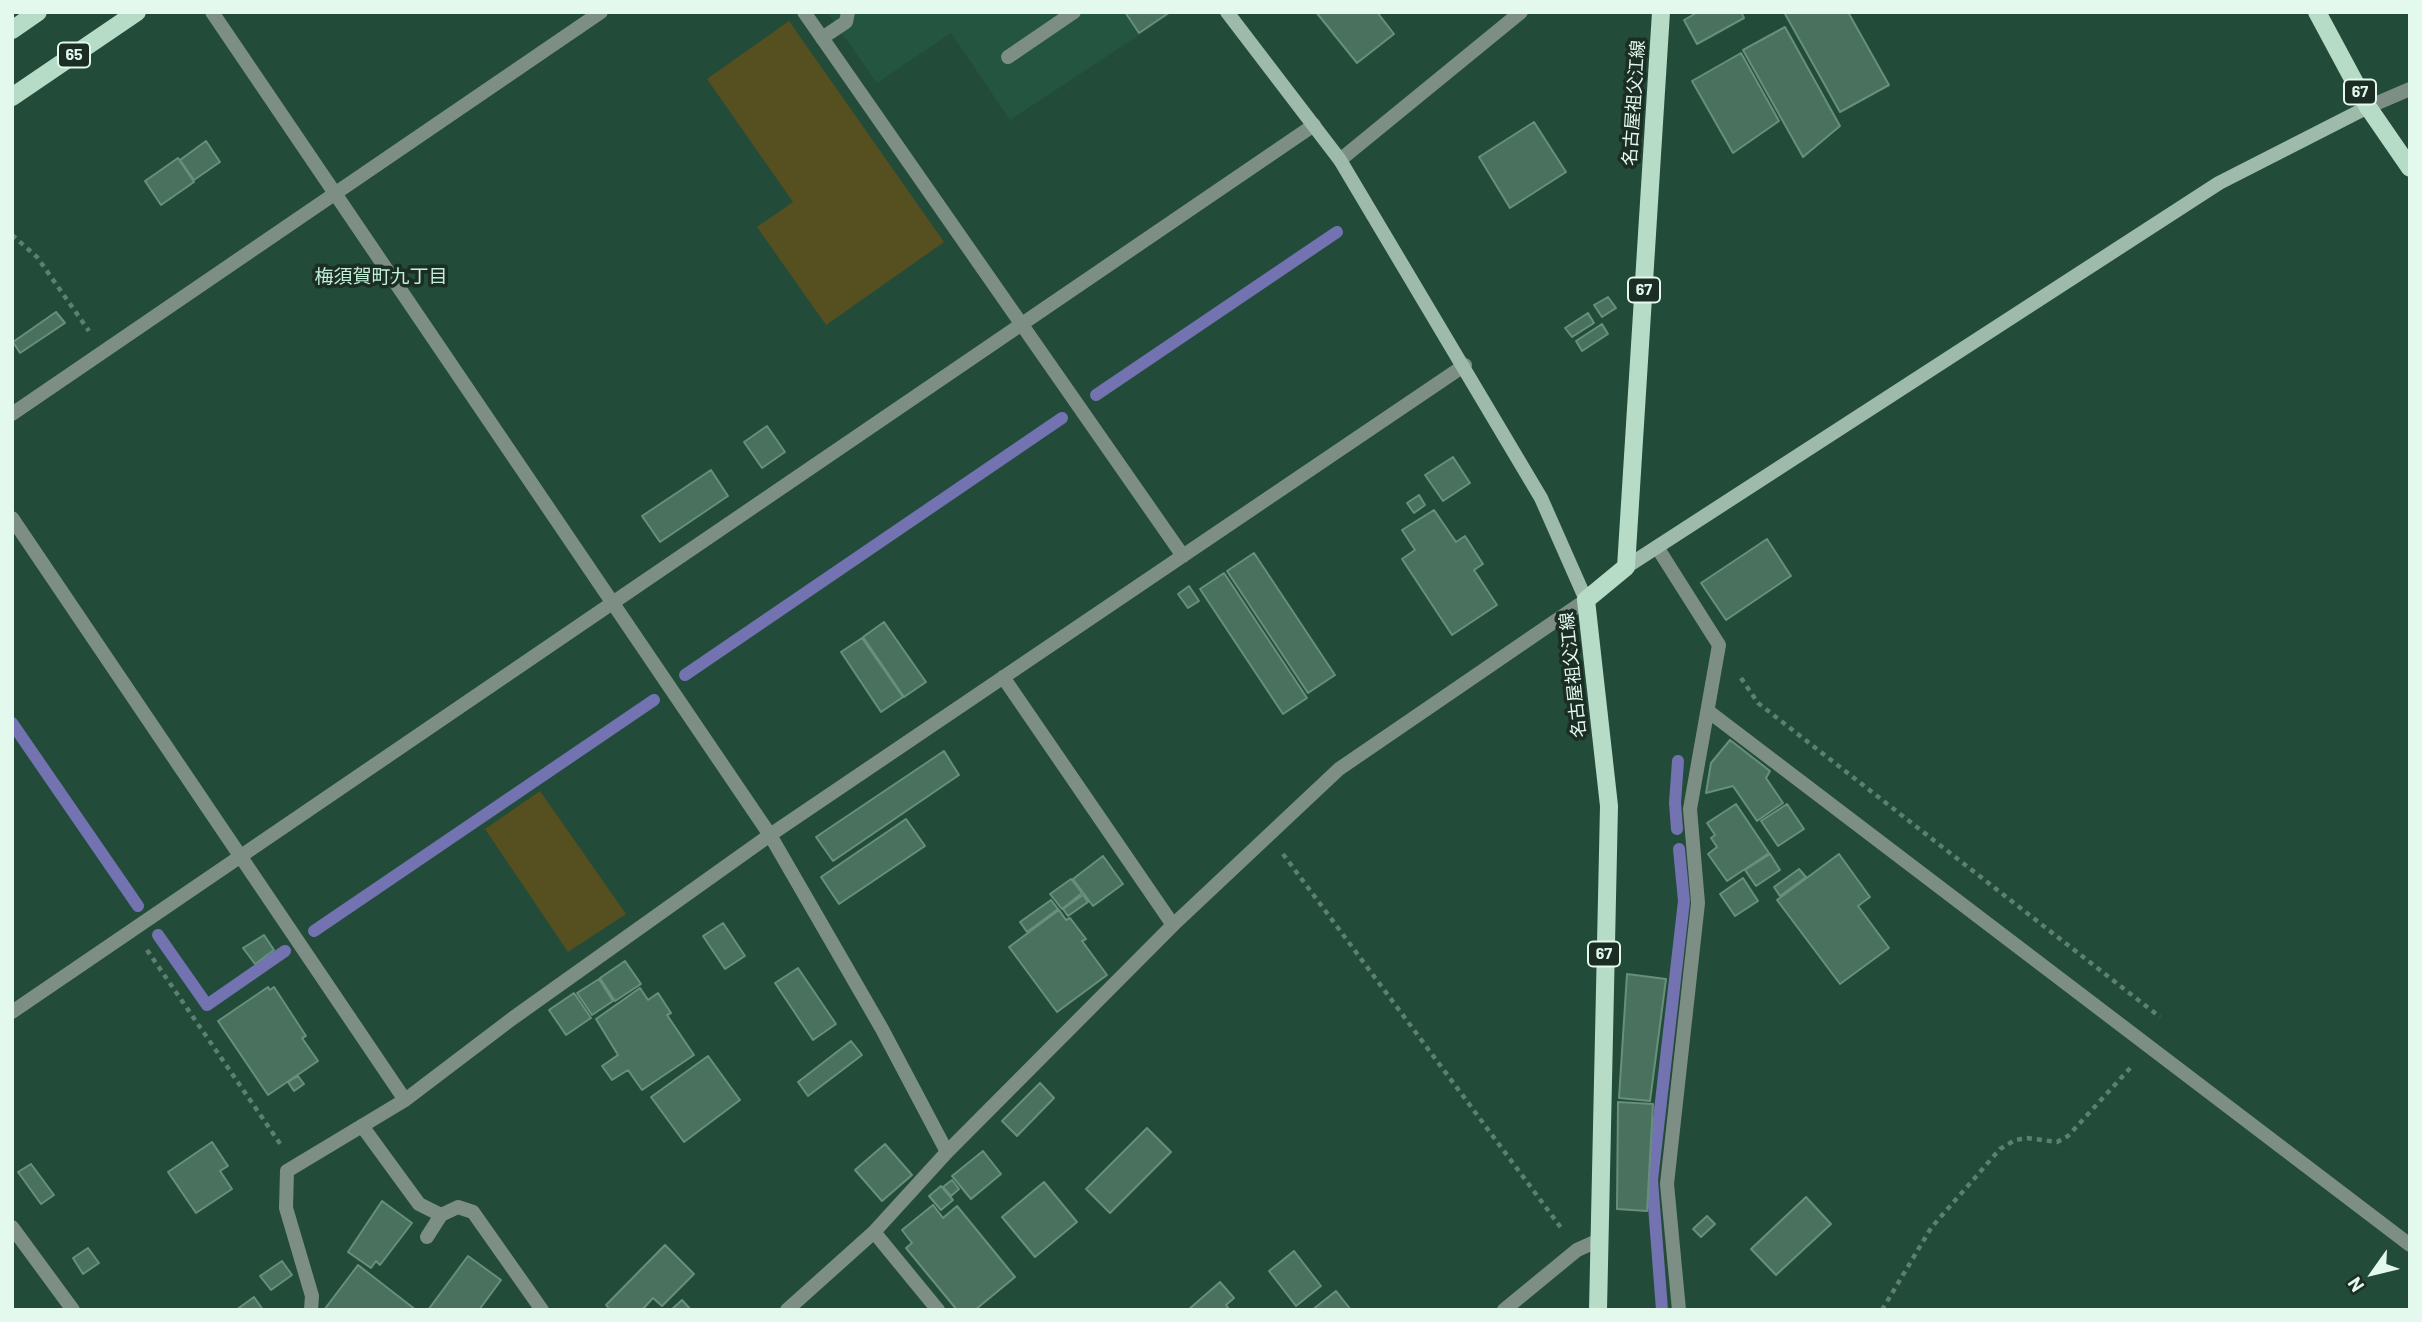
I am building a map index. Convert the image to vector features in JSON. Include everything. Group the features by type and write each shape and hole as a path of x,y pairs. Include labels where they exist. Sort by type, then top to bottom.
{"main road":[{"path":"12,30 38,12"},
{"name":"65","path":"12,97 137,12"},
{"name":"名古屋祖父江線","path":"1598,1310 1597,1241 1609,806 1586,600 1626,567 1661,12"},
{"name":"67","path":"2317,12 2368,107 2410,168"}],"street":[{"path":"212,12 770,835 882,1029 947,1153"},
{"path":"12,414 601,12"},
{"path":"804,12 1183,556"},
{"path":"822,38 846,22 848,12"},
{"path":"1008,57 1074,12"},
{"path":"788,1310 874,1232 947,1153 1173,925 1339,769 1586,600 1541,498 1465,365 1340,160 1227,12"},
{"path":"1340,160 1521,12"},
{"path":"1626,567 2219,184 2368,107 2410,89"},
{"path":"12,1012 1314,125"},
{"path":"311,1310 312,1296 286,1208 287,1171 405,1100 524,1010 770,835 1465,365"},
{"path":"12,518 405,1100"},
{"path":"1657,547 1719,645 1690,809 1698,904 1667,1184 1679,1310"},
{"path":"1003,677 1173,925"},
{"path":"1708,711 2410,1245"},
{"path":"362,1126 419,1204 441,1215"},
{"path":"427,1237 441,1215 458,1207 473,1212 542,1310"},
{"path":"12,1227 73,1310"},
{"path":"874,1232 938,1310"},
{"path":"1504,1310 1577,1250 1597,1241"}],"path":[{"path":"12,235 37,257 104,351"},
{"path":"1719,645 1758,703 2171,1026"},
{"path":"1269,836 1577,1250"},
{"path":"132,930 295,1166"},
{"path":"1882,1310 1931,1228 2000,1149 2015,1140 2027,1138 2057,1142 2068,1136 2149,1047"}],"shaded area":[{"path":"827,12 1174,12 1010,120 951,33 877,83"},
{"path":"789,21 944,242 826,325 757,227 793,202 707,79"},
{"path":"540,791 626,914 568,952 485,829"}],"building":[{"path":"1125,12 1170,12 1139,33"},
{"path":"1316,12 1377,12 1394,34 1357,63"},
{"path":"1698,12 1741,12 1744,18 1697,44 1684,20"},
{"path":"1784,12 1848,12 1889,85 1840,112"},
{"path":"1785,27 1840,126 1803,157 1743,50"},
{"path":"1741,53 1779,121 1733,153 1692,81"},
{"path":"1534,122 1566,172 1510,208 1479,157"},
{"path":"206,141 220,162 194,180 180,160"},
{"path":"178,158 194,182 161,205 145,181"},
{"path":"1608,297 1616,308 1602,317 1594,305"},
{"path":"56,312 65,323 20,353 13,342"},
{"path":"1588,313 1594,323 1572,337 1565,328"},
{"path":"1602,324 1608,334 1582,351 1576,341"},
{"path":"767,426 785,452 762,468 744,442"},
{"path":"1453,457 1470,483 1443,501 1425,475"},
{"path":"711,470 728,496 660,542 642,516"},
{"path":"1419,495 1425,505 1414,513 1407,503"},
{"path":"1434,510 1456,542 1465,536 1483,564 1474,570 1497,605 1452,635 1402,559 1415,550 1402,530"},
{"path":"1767,539 1791,576 1726,620 1701,583"},
{"path":"1254,553 1335,675 1308,693 1227,571"},
{"path":"1224,573 1307,698 1283,714 1200,589"},
{"path":"1189,586 1199,601 1188,608 1178,594"},
{"path":"884,622 926,682 904,697 863,637"},
{"path":"862,638 903,697 881,712 841,652"},
{"path":"1730,740 1770,771 1766,778 1783,803 1757,821 1733,786 1706,793 1711,763"},
{"path":"944,751 959,775 833,861 816,837"},
{"path":"1736,804 1769,853 1727,881 1708,854 1717,847 1711,838 1715,835 1707,823"},
{"path":"1787,804 1804,829 1778,846 1761,821"},
{"path":"906,819 925,846 839,904 821,877"},
{"path":"1770,854 1780,870 1756,886 1745,870"},
{"path":"1839,854 1870,897 1858,906 1889,948 1840,984 1777,900"},
{"path":"1103,856 1123,884 1093,906 1073,879"},
{"path":"1799,869 1806,877 1780,896 1774,887"},
{"path":"1743,878 1758,901 1735,916 1720,894"},
{"path":"1071,879 1082,893 1062,909 1050,894"},
{"path":"1083,895 1088,902 1068,916 1063,909"},
{"path":"1051,900 1058,909 1027,932 1020,922"},
{"path":"1059,910 1066,920 1070,918 1086,939 1082,941 1107,975 1057,1012 1009,947"},
{"path":"723,923 745,956 725,969 703,936"},
{"path":"264,935 274,950 255,964 243,948"},
{"path":"625,961 641,984 615,1001 600,978"},
{"path":"798,968 836,1024 813,1040 775,983"},
{"path":"1627,974 1666,979 1650,1101 1619,1098"},
{"path":"599,979 613,1001 592,1015 577,993"},
{"path":"268,987 270,990 274,987 306,1036 302,1038 318,1061 268,1095 218,1021"},
{"path":"640,988 648,1000 658,993 671,1013 667,1015 694,1055 642,1090 628,1070 612,1080 602,1066 618,1055 596,1019"},
{"path":"574,993 591,1018 566,1035 549,1010"},
{"path":"851,1041 862,1055 808,1096 798,1082"},
{"path":"708,1056 740,1100 684,1142 651,1097"},
{"path":"298,1076 304,1084 294,1091 288,1082"},
{"path":"1040,1083 1054,1098 1017,1136 1002,1121"},
{"path":"1618,1102 1653,1104 1647,1211 1617,1209"},
{"path":"1147,1128 1171,1152 1110,1213 1086,1189"},
{"path":"212,1142 228,1166 220,1171 232,1189 196,1213 168,1172"},
{"path":"885,1144 912,1175 882,1201 855,1170"},
{"path":"983,1151 1001,1174 971,1199 952,1176"},
{"path":"31,1164 54,1195 41,1204 18,1172"},
{"path":"952,1180 959,1189 951,1196 943,1187"},
{"path":"1044,1182 1077,1222 1035,1257 1002,1217"},
{"path":"941,1186 953,1200 941,1210 929,1196"},
{"path":"1806,1197 1831,1224 1776,1275 1751,1249"},
{"path":"382,1201 412,1223 380,1265 376,1261 371,1268 348,1252"},
{"path":"933,1205 943,1218 957,1206 1015,1277 975,1310 957,1310 906,1248 912,1243 902,1230"},
{"path":"1707,1216 1715,1224 1701,1237 1693,1229"},
{"path":"665,1245 694,1274 662,1306 653,1298 642,1310 610,1310 606,1305"},
{"path":"88,1248 99,1263 83,1274 73,1258"},
{"path":"1294,1251 1321,1286 1296,1306 1269,1271"},
{"path":"468,1256 501,1280 479,1310 428,1310"},
{"path":"282,1261 292,1275 271,1290 260,1276"},
{"path":"358,1265 416,1310 324,1310"},
{"path":"1220,1282 1234,1298 1226,1305 1230,1310 1188,1310"},
{"path":"1336,1291 1351,1310 1312,1310"},
{"path":"254,1297 263,1310 236,1310"},
{"path":"682,1300 691,1310 671,1310"}],"waterway":[{"path":"1096,395 1337,232"},
{"path":"685,675 1062,418"},
{"path":"314,931 654,700"},
{"path":"12,723 138,906"},
{"path":"1677,829 1675,803 1678,761"},
{"path":"1662,1310 1652,1180 1684,901 1679,849"},
{"path":"158,935 207,1005 285,951"}],"district":[{"name":"梅須賀町九丁目","path":"381,277"}]}
